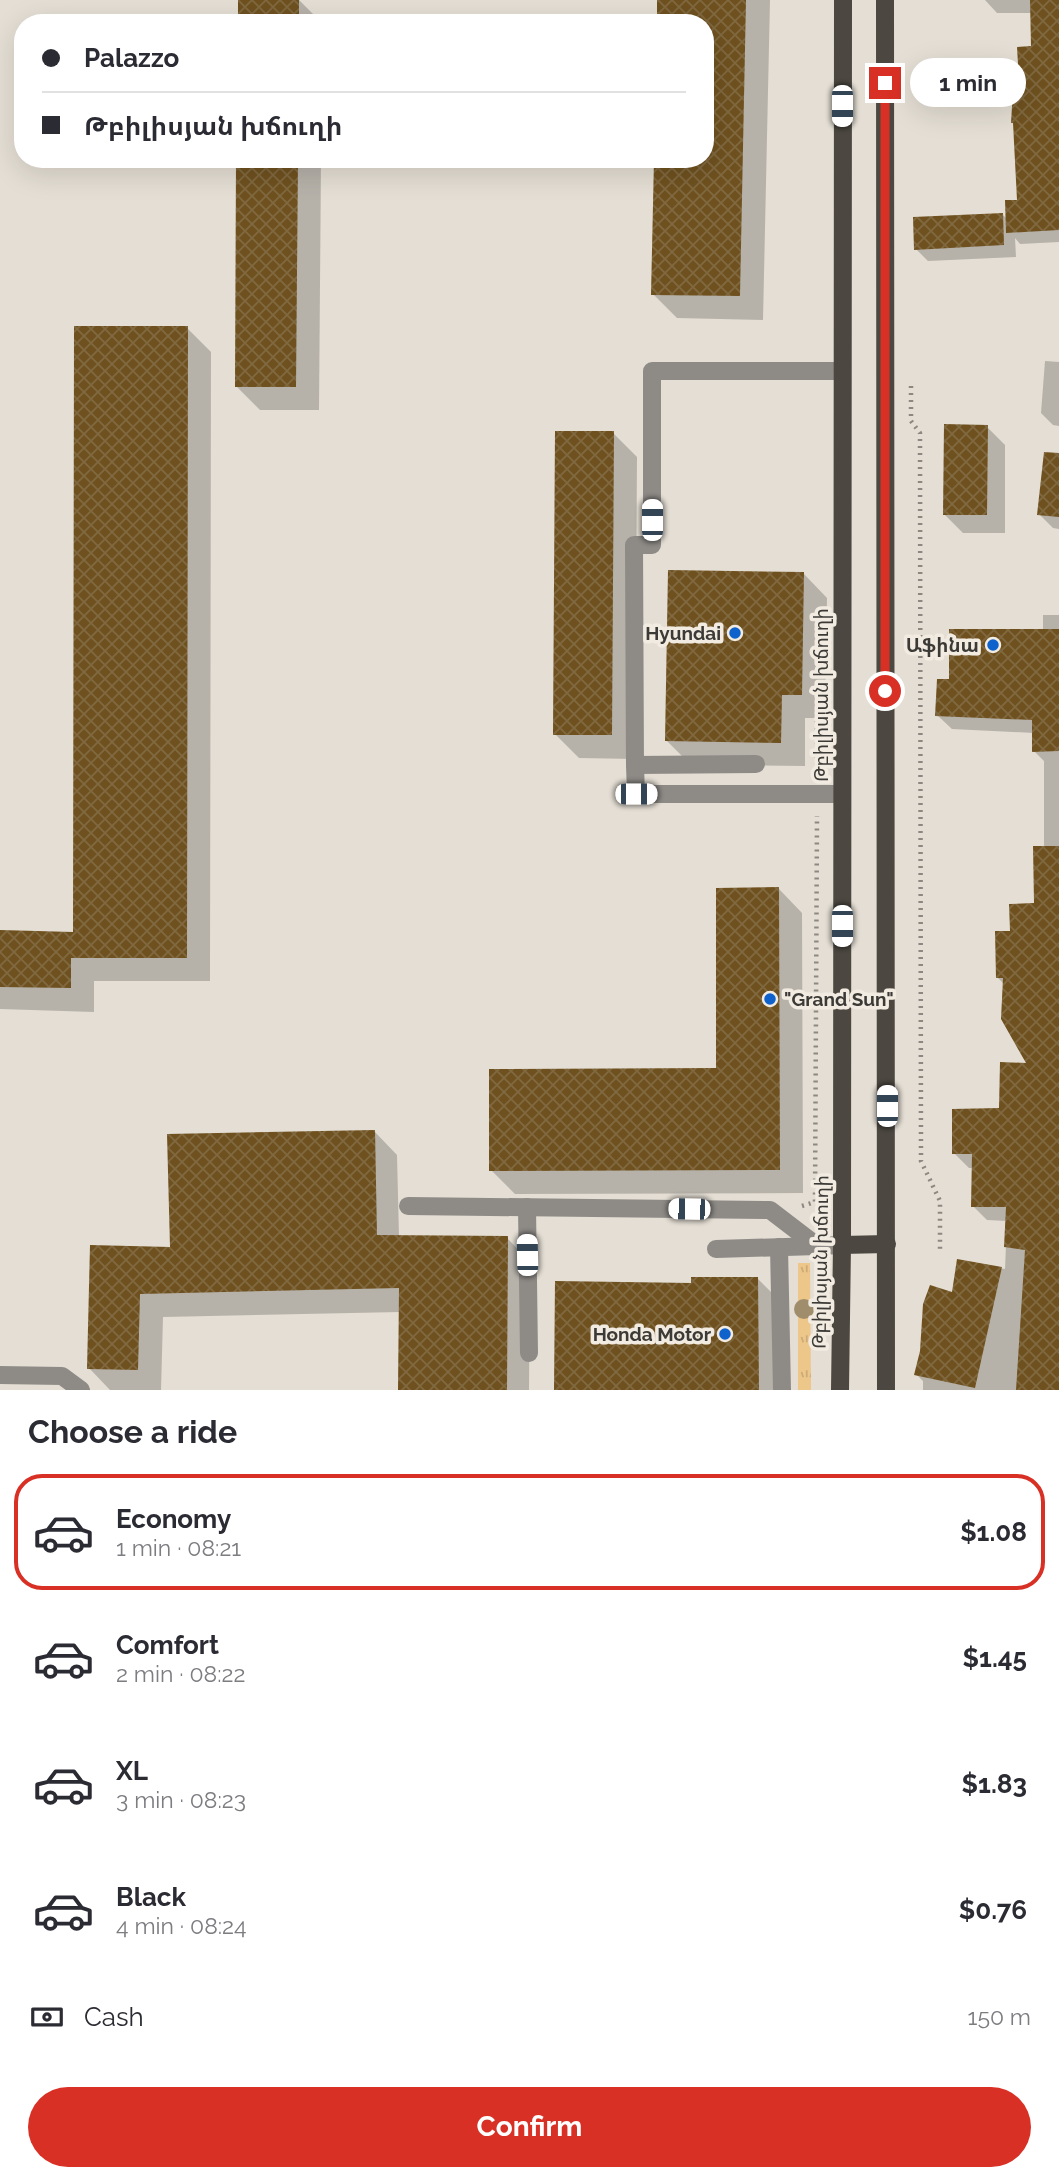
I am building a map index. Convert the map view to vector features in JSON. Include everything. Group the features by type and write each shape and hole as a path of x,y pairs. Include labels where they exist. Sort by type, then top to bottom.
{"main road":[{"name":"Թբիլիսյան խճուղի","path":"840,1390 843,0"},
{"path":"885,0 886,1390"},
{"path":"842,1245 887,1244"}],"lane":[{"path":"842,372 652,372 652,545 634,545 636,794 842,794"},
{"path":"635,765 756,764"},
{"path":"408,1206 770,1210 817,1246"},
{"path":"527,1207 530,1353"},
{"path":"716,1249 842,1245"},
{"path":"779,1248 782,1390"},
{"path":"0,1375 62,1376 81,1390"}],"path":[{"path":"911,380 911,421 920,433 921,1161 940,1202 940,1249"}],"green space":[{"path":"798,1263 810,1263 811,1390 798,1390"}],"building":[{"path":"238,0 299,0 299,14 238,14"},
{"path":"657,0 746,0 740,296 651,295 654,168 714,168 714,14 657,14"},
{"path":"1030,0 1059,0 1059,230 1006,233 1005,200 1017,200 1011,123 1013,90 969,92 968,65 1018,64 1017,47 1031,46"},
{"path":"236,168 298,168 296,387 235,387"},
{"path":"1003,213 1004,245 914,250 913,217"},
{"path":"74,326 188,326 187,958 71,958 71,988 0,987 0,930 73,932"},
{"path":"944,424 988,425 987,515 943,515"},
{"path":"555,431 614,431 612,735 553,735"},
{"path":"1044,452 1059,453 1059,517 1037,515"},
{"name":"Hyundai","path":"668,570 804,572 802,695 782,695 781,743 665,741"},
{"path":"949,629 1059,629 1059,751 1032,752 1032,720 935,716 937,679 949,679"},
{"path":"1033,846 1059,846 1059,1390 1016,1390 1025,1250 1004,1247 1006,1207 971,1207 972,1154 952,1154 952,1109 999,1108 1000,1062 1026,1063 1001,1019 1003,978 996,978 995,931 1010,931 1009,904 1034,903"},
{"path":"779,887 780,1170 489,1171 489,1069 716,1068 716,888"},
{"path":"375,1130 377,1235 508,1236 507,1390 398,1390 399,1288 140,1294 138,1370 87,1369 90,1245 170,1247 167,1134"},
{"path":"957,1259 1002,1267 975,1388 914,1375 920,1351 923,1304 930,1285 952,1292"},
{"path":"691,1277 758,1277 759,1390 554,1390 555,1281 691,1283"}],"place":[{"name":"Hyundai","path":"735,633"},
{"name":"Աֆինա","path":"993,645"},
{"name":"\"Grand Sun\"","path":"770,999"},
{"name":"Honda Motor","path":"725,1334"}],"route":[{"path":"885,83 885,691"}]}
